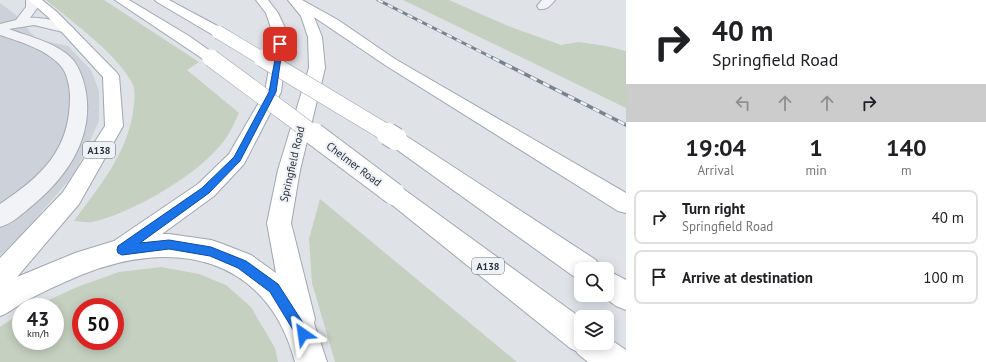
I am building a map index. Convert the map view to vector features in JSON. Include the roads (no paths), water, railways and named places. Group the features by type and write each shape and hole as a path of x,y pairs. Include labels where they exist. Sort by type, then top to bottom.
{"main road":[{"name":"A138","path":"0,277 71,198 114,126 111,76 53,15 35,0"},
{"name":"Chelmer Road","path":"121,0 184,39 208,56 394,194 574,332"},
{"path":"161,0 218,32 396,139 576,262"},
{"path":"122,250 206,190 237,159 273,92 280,44 278,28 272,13 262,0"},
{"path":"294,0 333,23 390,62 626,204"},
{"name":"Springfield Road","path":"294,0 307,15 315,37 317,68 289,170 279,224 307,348"},
{"path":"308,0 333,23"},
{"path":"0,302 13,293 75,265 122,250 169,245 211,252 242,264 274,288 307,348"},
{"path":"614,288 626,296"},
{"path":"598,350 614,362"}],"lane":[{"path":"21,21 32,7 32,0"},
{"path":"0,29 21,21 38,21 67,29"},
{"path":"0,29 51,51 67,63 76,83 79,106 76,132 66,155 46,181 23,201 0,217"}],"railway":[{"path":"378,0 495,59"},
{"path":"493,58 626,125"}]}
